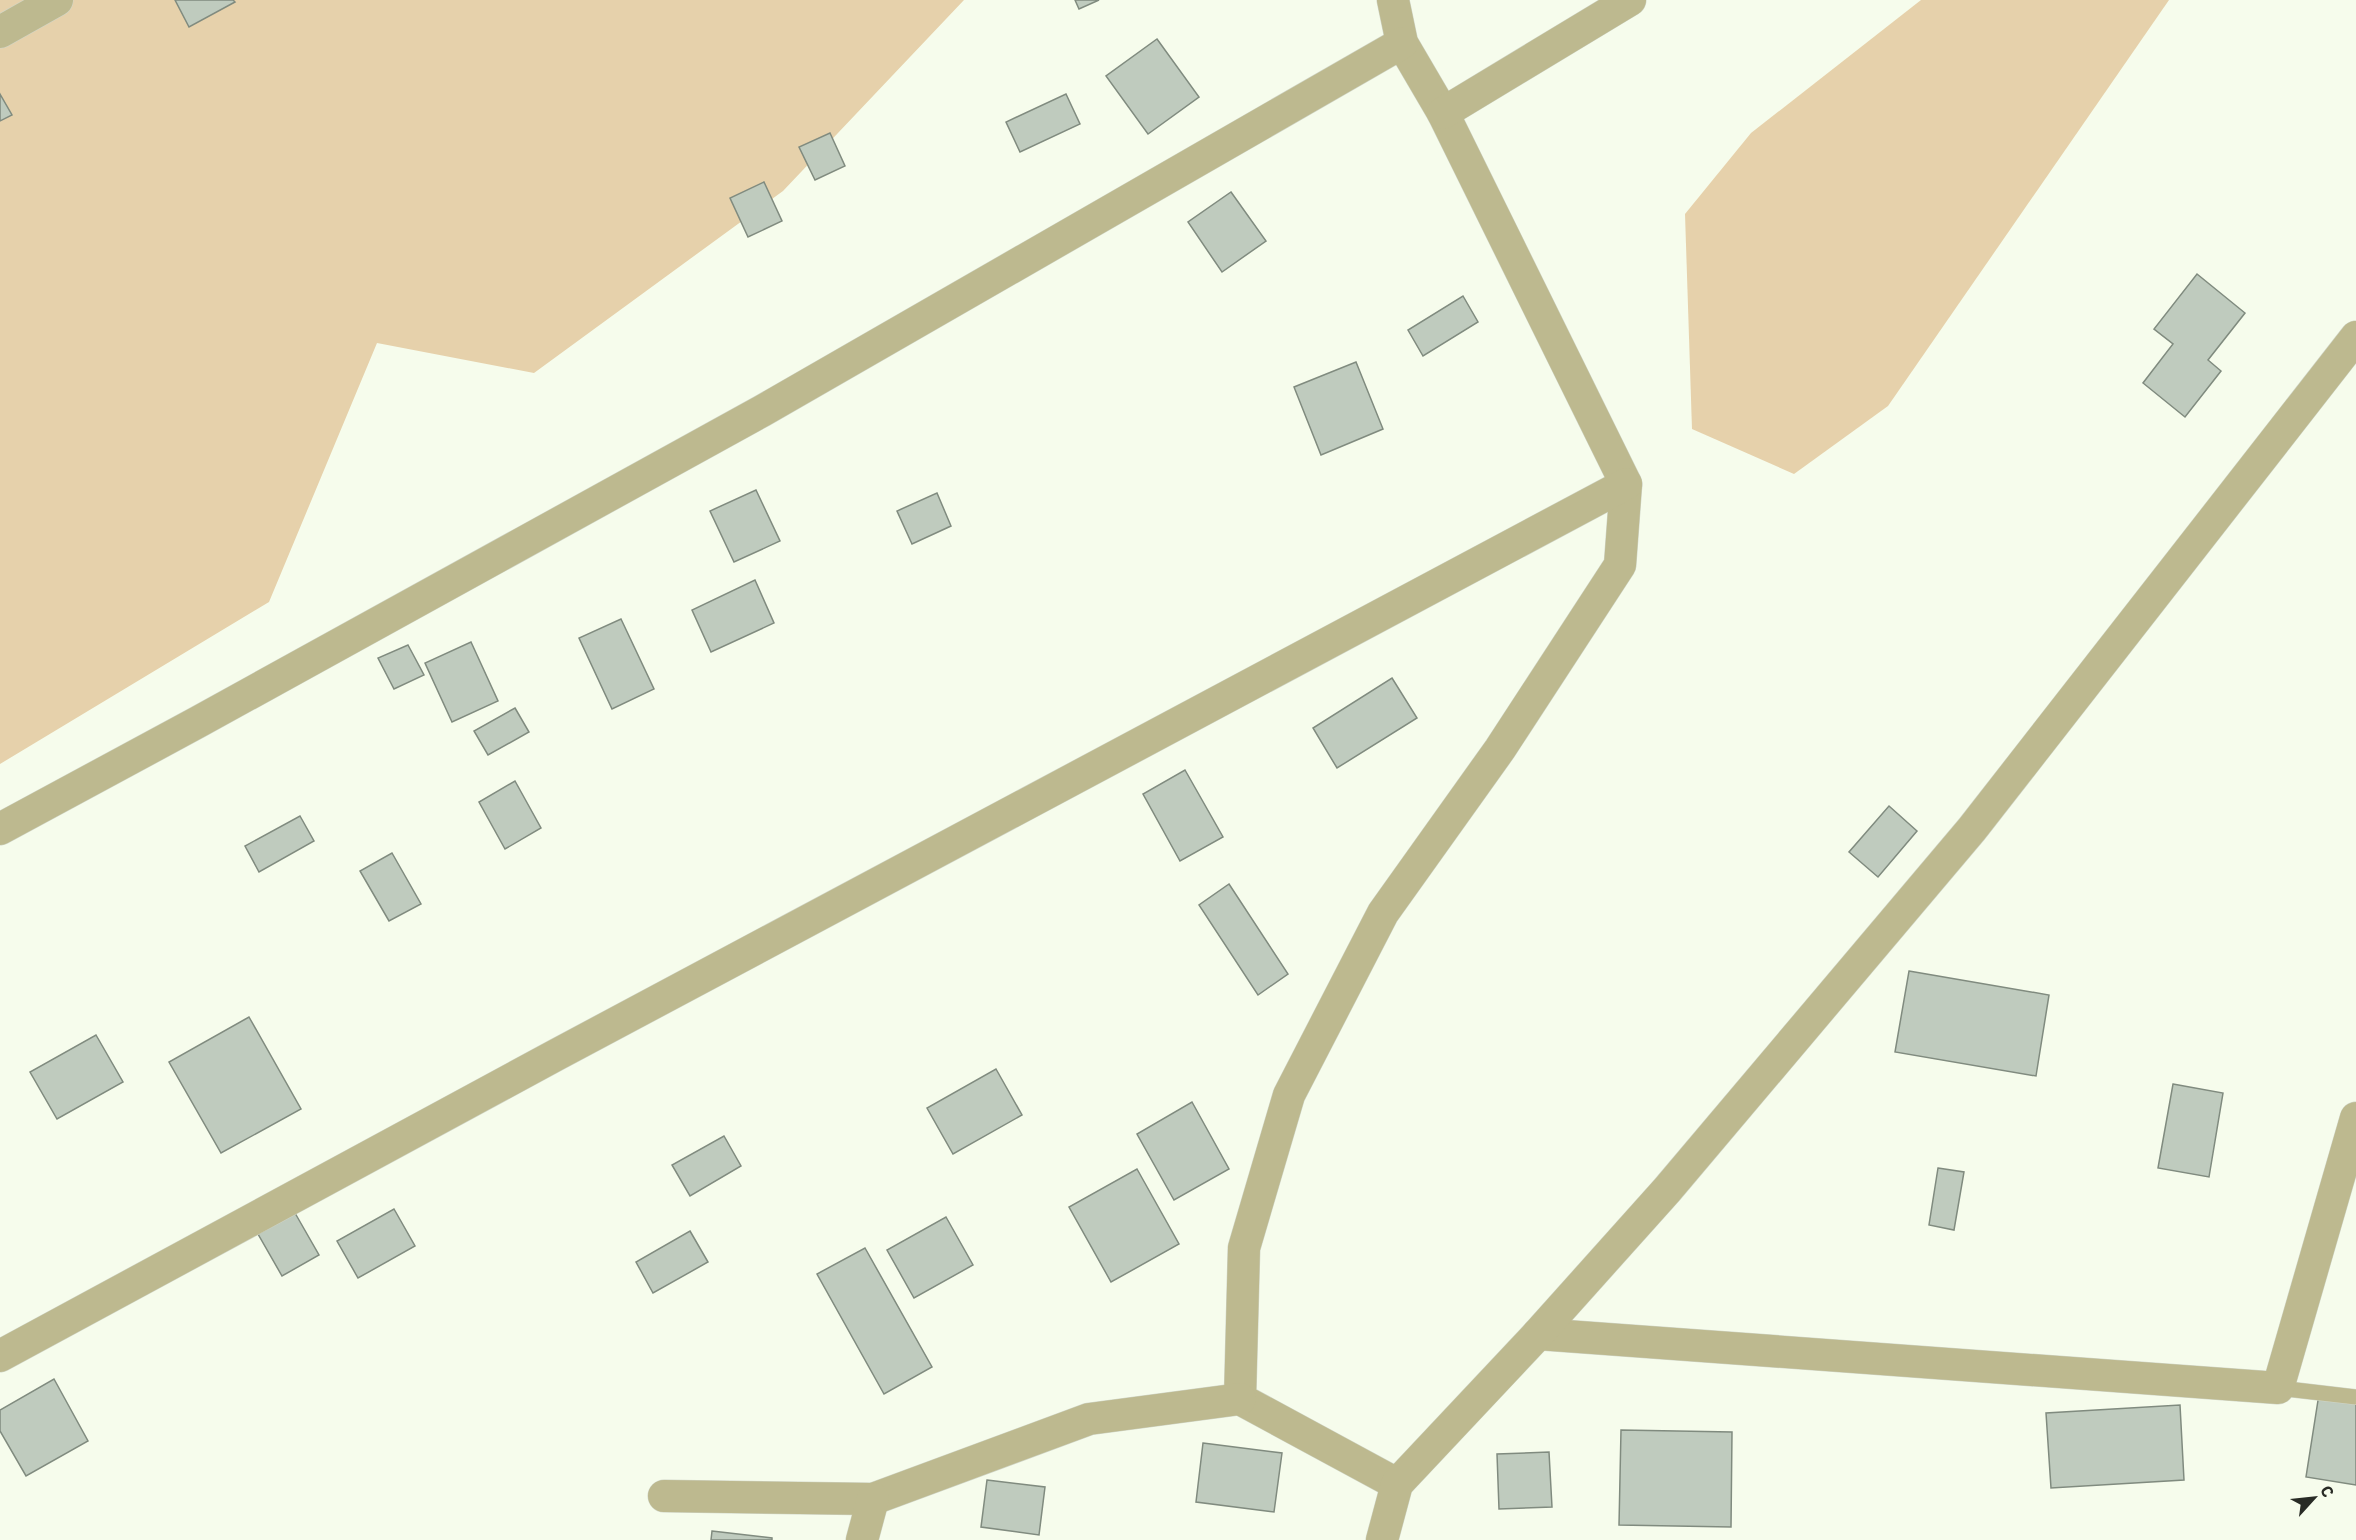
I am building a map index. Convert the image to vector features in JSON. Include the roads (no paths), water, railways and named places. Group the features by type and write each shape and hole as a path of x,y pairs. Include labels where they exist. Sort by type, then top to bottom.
{"street":[{"path":"0,32 57,0"},
{"path":"1240,1399 1244,1248 1289,1095 1383,913 1500,749 1620,565 1626,484 1443,113 1402,44 1393,0"},
{"path":"1443,113 1630,0"},
{"path":"0,829 198,723 762,411 1402,44"},
{"path":"1382,1540 1397,1484 1538,1334 1667,1190 1972,829 2356,337"},
{"path":"0,1356 556,1055 1626,484"},
{"path":"1538,1334 2278,1388 2356,1118"},
{"path":"664,1496 873,1499 1089,1419 1240,1399 1397,1484"},
{"path":"862,1540 873,1499"}],"lane":[{"path":"2278,1388 2356,1397"}]}
